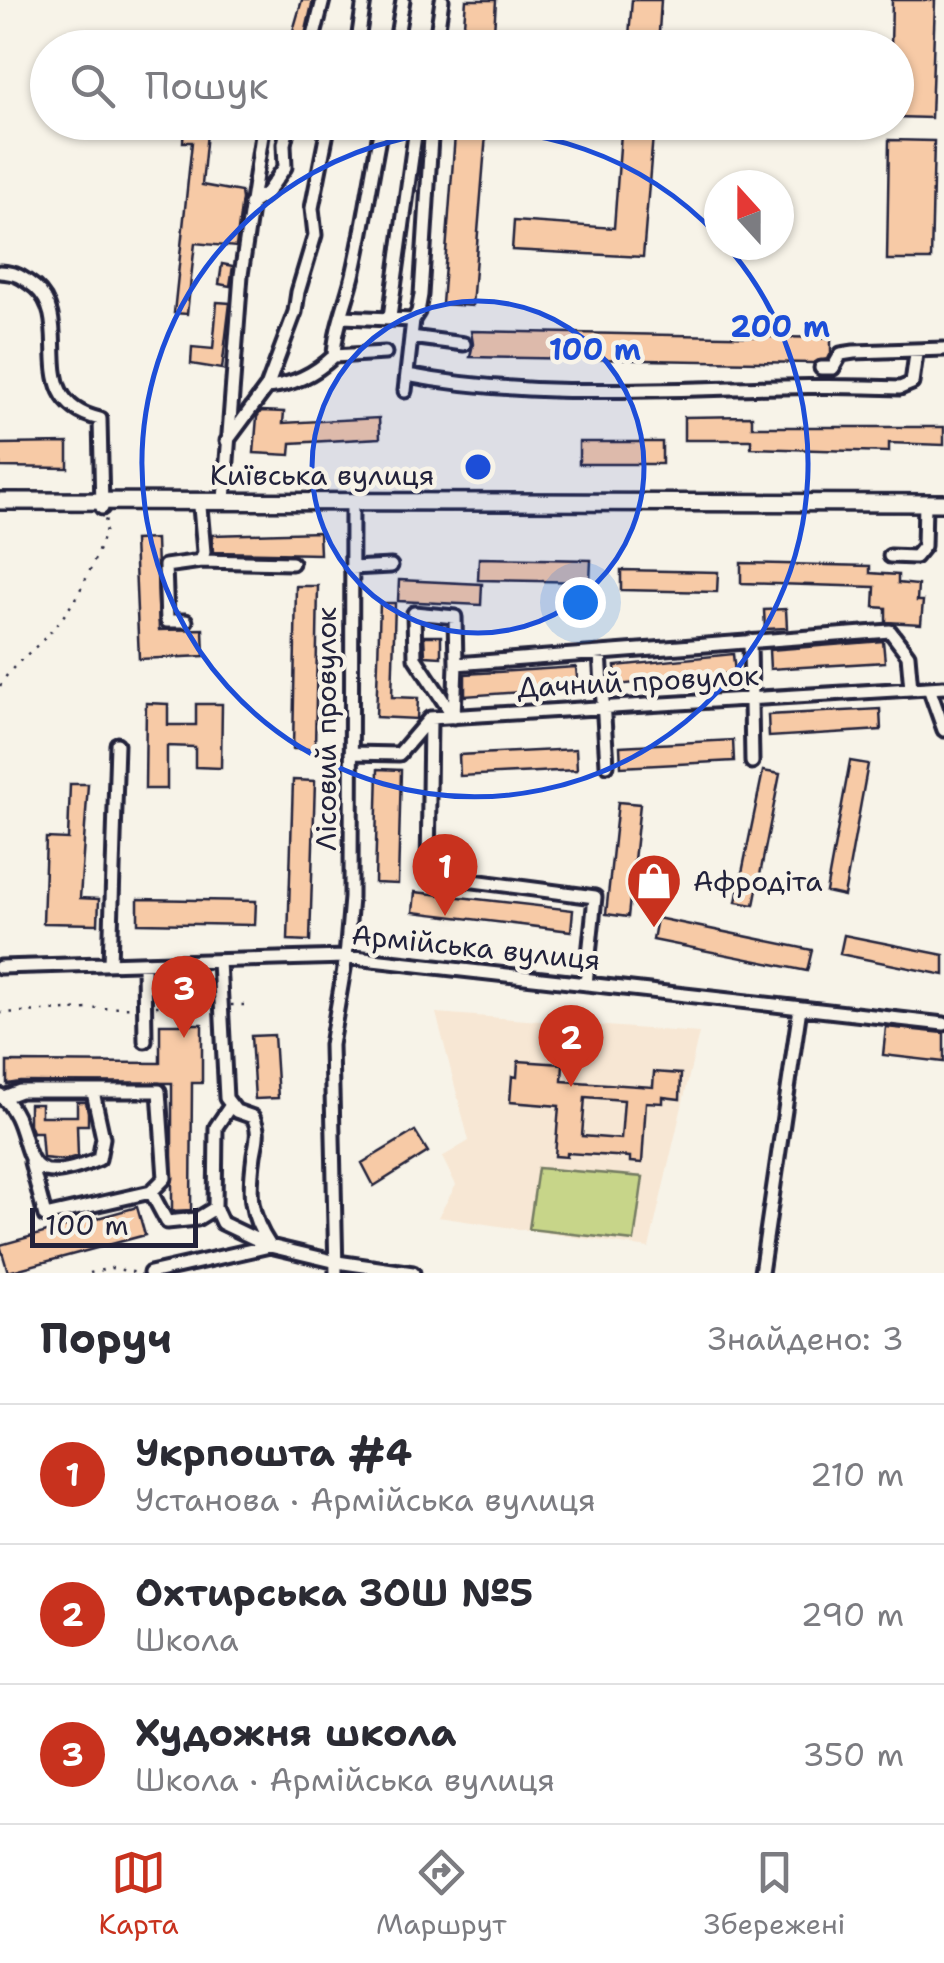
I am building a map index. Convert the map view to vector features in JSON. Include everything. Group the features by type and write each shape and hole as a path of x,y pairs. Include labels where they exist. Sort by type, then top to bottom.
{"main road":[{"name":"Київська вулиця","path":"102,505 224,500 944,507"},
{"name":"Київська вулиця","path":"0,504 200,507 352,503"}],"street":[{"path":"316,30 323,0"},
{"path":"360,30 364,0"},
{"path":"398,30 403,0"},
{"path":"438,30 442,0"},
{"path":"224,500 226,441 250,204 261,140"},
{"path":"250,204 266,194 286,167 285,140"},
{"path":"226,441 268,388 296,312 314,235 312,208 326,140"},
{"path":"334,356 335,336 343,317 378,140"},
{"path":"390,316 416,140"},
{"path":"404,391 413,320 421,295 431,140"},
{"path":"412,163 430,166"},
{"path":"406,199 428,202"},
{"path":"0,272 18,273 45,296 53,314 53,373 66,398 84,416 100,419 102,505"},
{"path":"343,317 390,316 413,320"},
{"path":"411,337 464,344"},
{"path":"821,368 833,368 841,354 944,349"},
{"path":"268,388 289,386 334,356 385,353"},
{"path":"406,375 566,388 900,388 912,383 916,354"},
{"name":"Лісовий провулок","path":"336,1268 331,1044 346,957 351,898 352,503"},
{"path":"200,507 204,552 201,560"},
{"path":"890,556 915,557 924,546 925,507"},
{"path":"186,621 168,622 165,566 201,560 292,563"},
{"path":"351,568 391,566"},
{"path":"414,612 455,617 454,717 415,658 414,612"},
{"path":"456,664 890,630 908,655 911,689"},
{"path":"750,641 752,762"},
{"path":"600,653 607,765"},
{"path":"929,688 944,730"},
{"name":"Дачний провулок","path":"430,718 944,688"},
{"path":"350,752 399,754 430,718"},
{"path":"430,718 428,875 595,897 586,984"},
{"path":"110,964 117,744"},
{"name":"Армійська вулиця","path":"0,967 346,957 944,1024"},
{"path":"220,961 226,1098 236,1111 253,1116 260,1132 250,1198 254,1223 270,1246"},
{"path":"144,963 145,1041"},
{"path":"762,1273 800,1008"},
{"path":"20,1091 159,1091 165,1178 151,1192 45,1216 14,1113 2,1096 20,1091"},
{"path":"31,1162 43,1170 60,1170 76,1169 100,1159 103,1138 93,1092"},
{"path":"231,1104 216,1127 215,1208 222,1222 270,1246 336,1268 413,1273"},
{"path":"151,1192 166,1222 197,1220 215,1208"},
{"path":"150,1273 270,1246"}],"path":[{"path":"0,686 9,670 54,628 93,567 106,526 102,505"},
{"path":"0,1013 251,1005"},
{"path":"90,1273 111,1268 138,1273"}],"shaded area":[{"path":"436,1013 699,1033 649,1248 438,1217 456,1185 442,1157 469,1141"}],"green space":[{"path":"538,1168 643,1177 634,1241 529,1229"}],"building":[{"path":"302,0 313,0 306,30 293,30"},
{"path":"466,0 496,0 494,30 464,30"},
{"path":"632,0 661,0 659,30 630,30"},
{"path":"892,0 935,0 931,118 914,118 914,30 891,30"},
{"path":"206,140 202,185 241,192 242,199 236,247 195,243 187,314 174,313 192,142 183,142"},
{"path":"455,140 486,140 472,306 442,304"},
{"path":"620,140 653,140 643,257 512,250 514,221 614,228"},
{"path":"889,140 934,141 931,260 887,260"},
{"path":"222,264 233,266 230,286 219,284"},
{"path":"217,302 230,303 222,369 191,364 192,347 213,349"},
{"path":"471,331 831,338 831,353 828,359 813,363 470,357"},
{"path":"261,411 284,412 283,423 379,418 380,438 291,443 290,455 254,453"},
{"path":"752,416 752,427 944,427 944,445 889,443 889,452 751,448 751,440 684,440 684,417"},
{"path":"579,442 662,442 662,464 579,464"},
{"path":"68,443 68,468 0,467 0,444"},
{"path":"319,532 320,554 213,552 212,535"},
{"path":"156,539 159,630 203,629 204,656 139,659 134,540"},
{"path":"479,558 591,560 590,582 478,580"},
{"path":"741,563 870,566 870,573 898,575 898,583 918,585 917,601 923,601 921,624 886,622 886,608 874,607 875,587 741,583"},
{"path":"621,570 718,572 717,592 621,590"},
{"path":"399,580 482,584 481,605 398,601"},
{"path":"296,586 318,586 315,749 293,749"},
{"path":"380,603 395,603 392,697 418,698 417,719 376,717"},
{"path":"786,609 787,628 765,629 764,610"},
{"path":"424,636 441,636 441,657 425,656"},
{"path":"883,641 885,662 770,669 769,650"},
{"path":"733,654 735,673 617,685 615,666"},
{"path":"576,667 578,688 465,696 465,674"},
{"path":"146,703 168,704 168,725 196,725 196,704 222,704 221,768 195,767 195,747 167,746 167,789 145,789"},
{"path":"880,709 881,730 769,737 768,715"},
{"path":"733,740 734,761 621,767 620,746"},
{"path":"576,749 577,770 460,776 459,755"},
{"path":"850,761 868,764 844,896 826,892"},
{"path":"378,769 401,770 398,884 375,883"},
{"path":"763,771 780,774 754,905 736,902"},
{"path":"293,780 315,781 310,941 288,940"},
{"path":"70,784 88,784 80,898 99,899 98,924 43,923 46,838 68,839"},
{"path":"618,802 640,804 628,917 606,914"},
{"path":"415,892 573,910 571,931 413,912"},
{"path":"138,899 256,901 255,925 138,923"},
{"path":"657,918 812,950 807,971 653,940"},
{"path":"844,935 944,955 944,975 840,954"},
{"path":"160,1024 202,1024 202,1083 192,1083 191,1210 172,1211 172,1083 7,1084 7,1062 160,1063"},
{"path":"886,1027 944,1033 944,1062 883,1055"},
{"path":"274,1035 278,1098 255,1099 251,1036"},
{"path":"518,1061 563,1064 562,1081 653,1087 654,1072 681,1074 680,1099 663,1097 663,1103 646,1102 642,1163 630,1162 630,1157 567,1153 567,1157 555,1156 559,1106 510,1102 512,1076 517,1077","holes":["585,1097 624,1100 621,1139 582,1136"]},
{"path":"77,1102 86,1102 88,1112 88,1125 77,1125 78,1156 64,1160 43,1158 41,1132 32,1132 29,1124 29,1104 41,1104 41,1116 77,1116"},
{"path":"415,1131 428,1152 374,1186 362,1163"},
{"path":"137,1207 145,1235 8,1272 0,1245"}],"place":[{"name":"Укрпошта #4","path":"445,916"},
{"name":"Афродіта","path":"654,930"},
{"name":"Художня школа","path":"184,1038"},
{"name":"Охтирська ЗОШ №5","path":"571,1087"}]}
